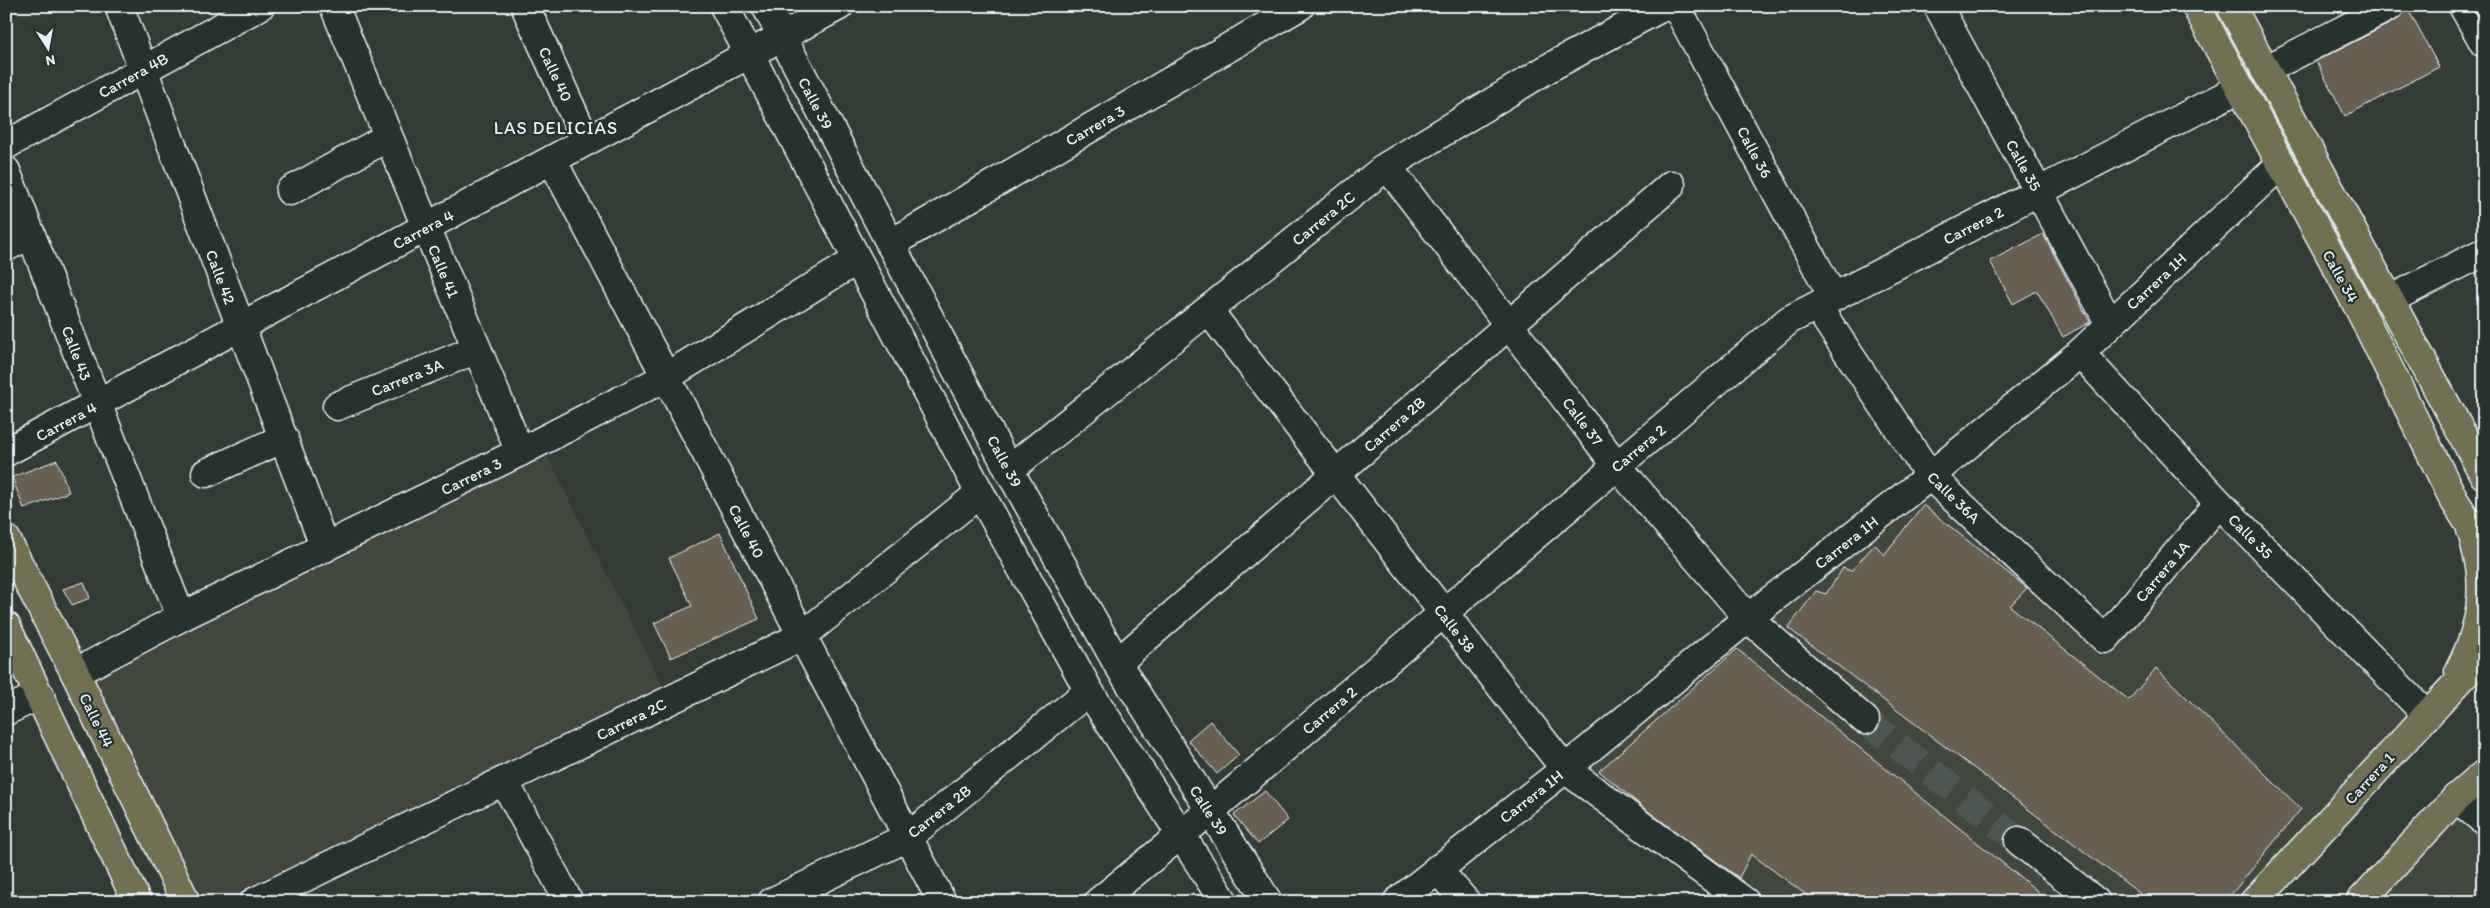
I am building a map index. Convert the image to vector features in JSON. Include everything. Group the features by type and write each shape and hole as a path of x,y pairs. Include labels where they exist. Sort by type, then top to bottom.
{"main road":[{"name":"Calle 34","path":"2196,6 2280,165 2360,310 2454,500 2484,547"},
{"name":"Calle 34","path":"2231,6 2482,470"},
{"path":"2435,707 2474,641 2482,610 2482,571 2472,534 2454,500"},
{"name":"Calle 44","path":"6,539 75,673 186,902"},
{"path":"6,626 137,902"},
{"name":"Carrera 1","path":"2254,902 2484,654"},
{"path":"2360,902 2456,798 2484,774"}],"street":[{"name":"Calle 42","path":"119,6 325,548"},
{"name":"Carrera 4B","path":"6,145 260,6"},
{"name":"Calle 41","path":"334,6 520,452"},
{"name":"Calle 40","path":"525,6 586,141"},
{"path":"724,6 748,55 980,493 1089,691 1224,902"},
{"name":"Calle 39","path":"766,6 1009,470 1117,663 1268,902"},
{"name":"Carrera 4","path":"6,452 839,6"},
{"name":"Carrera 3","path":"890,244 1300,6"},
{"name":"Carrera 2C","path":"1009,470 1387,166 1552,66 1664,6"},
{"name":"Calle 36","path":"1676,6 1825,301"},
{"name":"Calle 35","path":"1938,6 2110,324"},
{"path":"2265,70 2390,6"},
{"path":"2463,6 2484,42"},
{"name":"Carrera 2","path":"1098,902 1210,811 1789,320 2240,88"},
{"path":"290,191 388,137"},
{"name":"Calle 40","path":"552,160 942,902"},
{"name":"Carrera 1H","path":"1397,902 1565,769 1748,618 1930,476 2080,353 2280,165"},
{"name":"Calle 37","path":"1387,166 1617,466 1748,618 1865,720"},
{"name":"Calle 43","path":"6,171 181,618"},
{"name":"Carrera 2B","path":"1117,663 1671,185"},
{"path":"6,247 31,234"},
{"path":"2389,300 2484,252"},
{"name":"Carrera 3","path":"75,673 181,618 520,452 666,377 857,260"},
{"name":"Calle 36A","path":"1825,301 1930,476 2105,639"},
{"name":"Calle 38","path":"1208,310 1565,769 1745,902"},
{"name":"Carrera 3A","path":"337,406 477,349"},
{"name":"Calle 35","path":"2080,353 2219,503 2435,707"},
{"path":"206,473 284,438"},
{"name":"Carrera 2C","path":"254,902 802,636 980,493"},
{"name":"Carrera 1A","path":"2105,639 2219,503"},
{"name":"Carrera 2B","path":"772,902 908,837 1089,691"},
{"path":"6,711 40,695"},
{"path":"504,780 570,902"},
{"path":"2456,798 2484,821"},
{"path":"2019,841 2096,902"},
{"path":"1437,869 1466,902"}],"shaded area":[{"path":"543,447 665,691 234,902 194,902 83,676"},
{"path":"1930,476 2105,639 2219,503 2417,705 2236,902 1745,902 1565,769"},
{"path":"2456,798 2484,821 2484,902 2360,902"}],"building":[{"path":"2408,9 2439,67 2345,116 2316,61 2397,20"},
{"path":"2043,234 2090,322 2063,337 2037,291 2013,304 1990,261"},
{"path":"57,460 69,492 24,509 12,477"},
{"path":"1923,505 2027,588 2010,606 2129,700 2156,668 2301,809 2225,902 2151,902 1788,628 1816,591 1826,594 1843,568 1851,571 1875,544 1884,555"},
{"path":"720,533 759,619 671,658 654,623 692,606 669,558"},
{"path":"84,582 90,598 72,605 63,589"},
{"path":"1737,649 2051,902 1816,902 1751,854 1739,878 1645,809 1599,771"},
{"path":"1210,721 1239,755 1217,774 1188,740"},
{"path":"1265,791 1288,820 1258,844 1234,815"}],"tunnel":[{"path":"1865,720 2019,841"}],"district":[{"name":"LAS DELICIAS","path":"556,128"}]}
